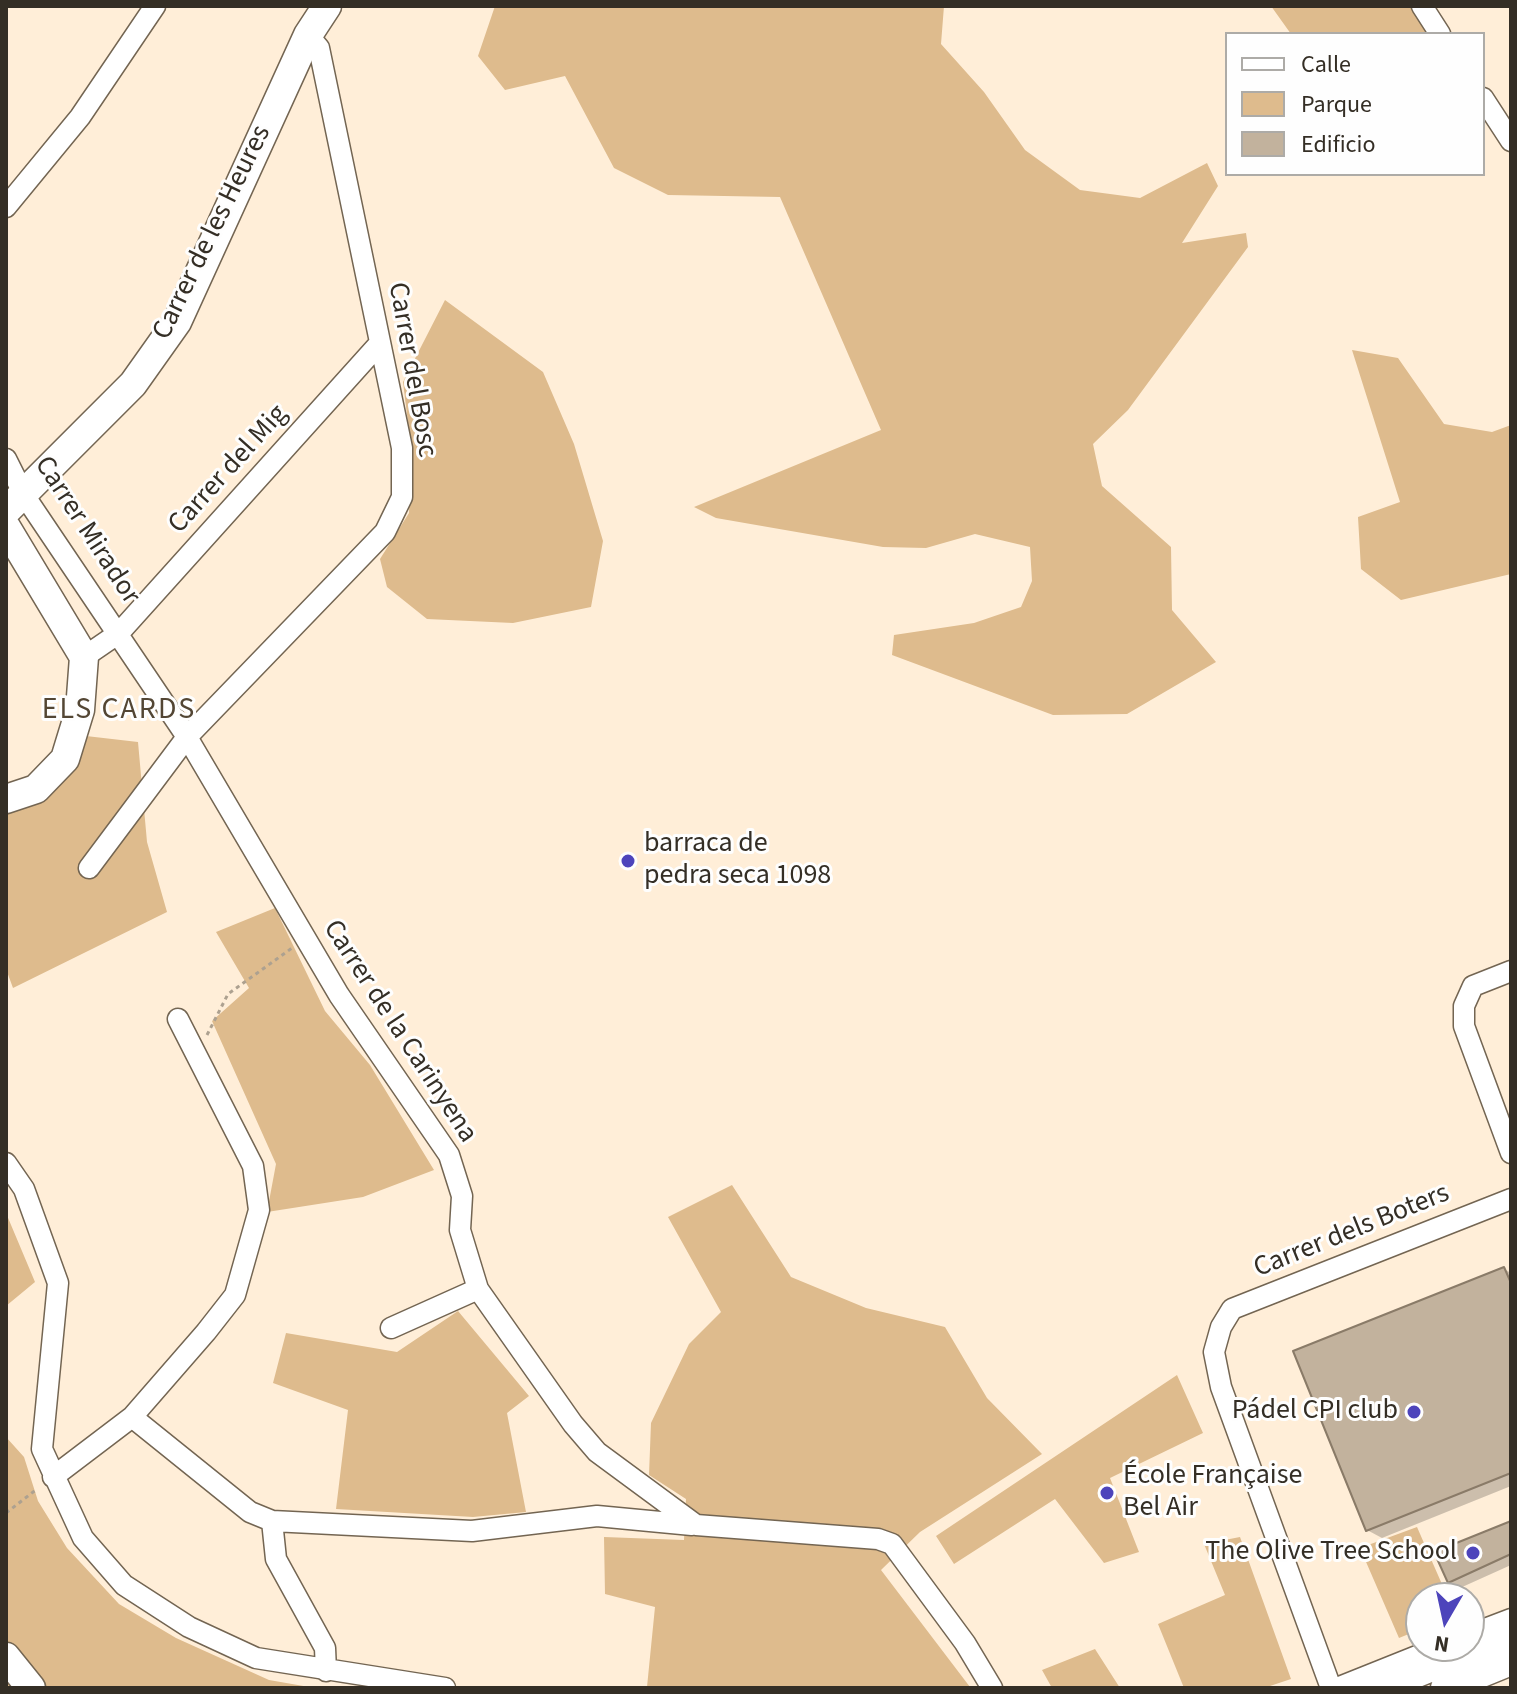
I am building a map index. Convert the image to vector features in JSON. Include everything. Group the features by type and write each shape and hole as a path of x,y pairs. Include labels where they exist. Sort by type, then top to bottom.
{"street":[{"path":"6,207 80,117 155,6"},
{"name":"Carrer de les Heures","path":"15,503 133,384 177,322 308,35 327,6"},
{"path":"1422,6 1439,32"},
{"name":"Carrer del Bosc","path":"89,868 187,737 385,532 402,497 402,448 319,48 308,35"},
{"path":"1485,101 1511,141"},
{"name":"Carrer del Mig","path":"84,657 119,633 379,344"},
{"name":"Carrer Mirador","path":"6,459 15,503 119,633"},
{"path":"6,527 84,657 80,710 65,759 36,789 6,799"},
{"name":"Carrer de la Carinyena","path":"119,633 187,737 304,939 449,1155 462,1196 460,1230 478,1289 545,1387 597,1452 696,1525"},
{"path":"1511,971 1473,986 1464,1006 1464,1026 1511,1153"},
{"path":"53,1477 132,1417 235,1295 259,1210 253,1166 178,1019"},
{"path":"6,1163 24,1189 58,1283 42,1449 83,1538 124,1585 189,1627 256,1658 445,1688"},
{"name":"Carrer dels Boters","path":"1334,1688 1221,1387 1214,1352 1221,1327 1232,1309 1511,1199"},
{"path":"391,1328 478,1289"},
{"path":"132,1417 250,1512 272,1521 472,1531 597,1516 878,1539 892,1544 965,1643 992,1688"},
{"path":"272,1521 276,1559 325,1648 326,1671"},
{"path":"1485,1629 1511,1619"},
{"path":"1380,1688 1511,1635"},
{"path":"6,1657 31,1688"},
{"path":"1334,1688 1405,1660"},
{"path":"1445,1688 1511,1661"}],"path":[{"path":"197,1056 228,994 304,939"},
{"path":"6,1513 53,1477"}],"green space":[{"path":"495,6 944,6 941,44 984,92 1025,150 1080,190 1140,198 1207,163 1218,186 1182,243 1246,233 1248,247 1128,410 1093,444 1102,486 1171,547 1172,610 1216,662 1127,714 1053,715 892,655 894,635 974,623 1021,607 1032,581 1030,547 975,534 926,548 883,547 716,518 694,507 881,430 780,197 668,195 614,168 565,76 505,90 478,56"},
{"path":"1271,6 1412,6 1428,32 1290,32"},
{"path":"445,300 543,372 574,444 603,541 591,607 513,623 427,619 387,587 380,559 409,513 411,447 403,382"},
{"path":"1352,350 1398,358 1444,424 1492,432 1511,425 1511,574 1401,600 1361,569 1358,517 1400,502"},
{"path":"86,736 138,742 147,842 167,912 13,988 6,969 6,784 44,794"},
{"path":"275,908 325,1011 370,1065 434,1170 363,1197 267,1212 276,1164 212,1021 249,988 216,932"},
{"path":"732,1185 791,1277 866,1308 945,1327 987,1398 1042,1454 920,1532 881,1570 970,1687 647,1687 655,1607 605,1594 604,1537 684,1540 686,1499 649,1475 651,1423 689,1344 721,1312 668,1217"},
{"path":"6,1213 35,1282 6,1306"},
{"path":"458,1311 529,1396 507,1413 526,1512 473,1517 336,1509 348,1410 273,1383 286,1333 397,1352"},
{"path":"1177,1375 1203,1433 1110,1478 1139,1552 1104,1563 1055,1499 954,1564 936,1536"},
{"path":"6,1437 24,1457 38,1501 67,1548 119,1604 176,1638 269,1680 315,1688 6,1688"},
{"path":"1417,1527 1441,1582 1405,1582 1405,1636 1399,1638 1360,1548"},
{"path":"1240,1537 1291,1679 1264,1688 1184,1688 1158,1624 1225,1595 1204,1544"},
{"path":"1095,1649 1120,1688 1052,1688 1042,1670"}],"building":[{"name":"Pádel CPI club","path":"1504,1267 1511,1283 1511,1473 1366,1531 1293,1351"},
{"name":"The Olive Tree School","path":"1511,1521 1511,1554 1450,1582 1434,1552"}],"place":[{"name":"barraca de pedra seca 1098","path":"628,861"},
{"name":"Pádel CPI club","path":"1414,1412"},
{"name":"École Française Bel Air","path":"1107,1493"},
{"name":"The Olive Tree School","path":"1473,1553"}],"district":[{"name":"ELS CARDS","path":"119,711"}]}
